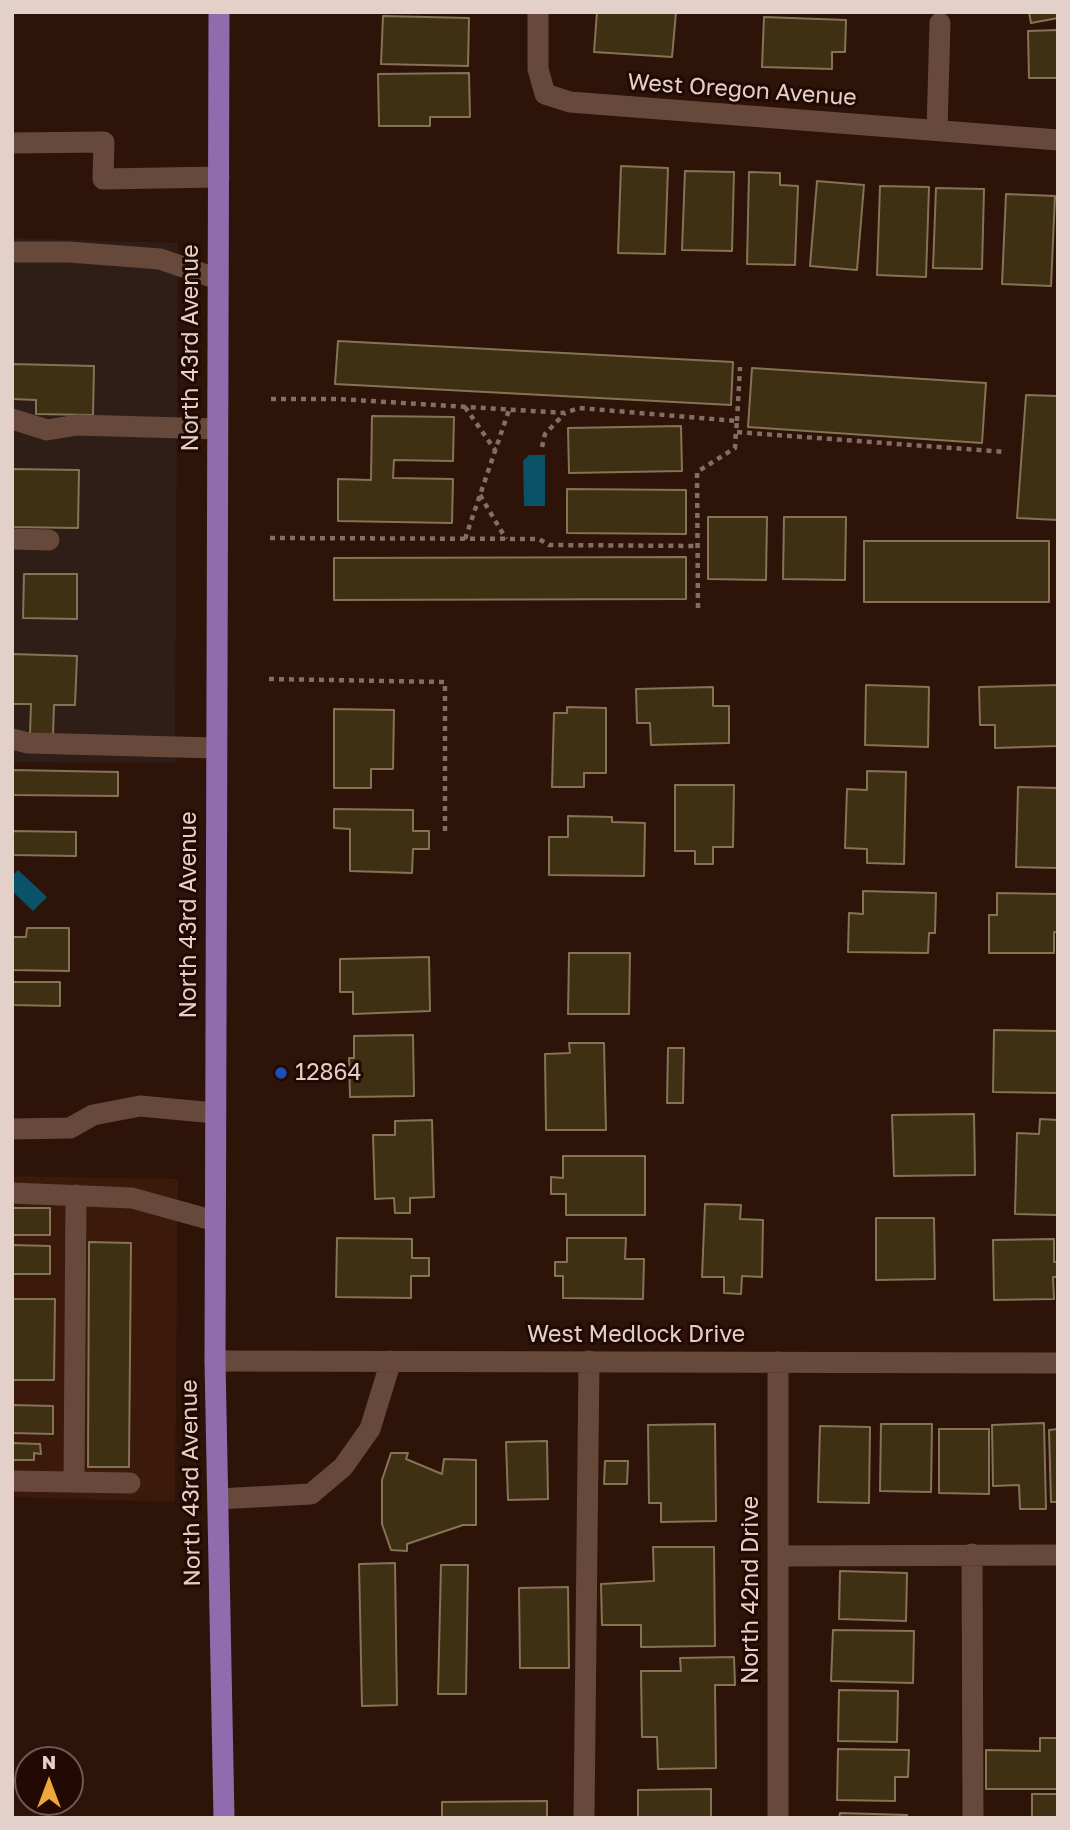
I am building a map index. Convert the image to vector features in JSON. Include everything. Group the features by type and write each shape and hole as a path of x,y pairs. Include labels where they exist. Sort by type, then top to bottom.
{"main road":[{"name":"North 43rd Avenue","path":"219,12 215,1361 224,1818"}],"street":[{"name":"West Oregon Avenue","path":"538,12 538,69 545,94 600,106 1058,140"},
{"path":"937,130 940,23"},
{"path":"12,143 104,142 103,179 219,177"},
{"path":"12,252 69,252 160,260 218,279"},
{"path":"12,419 47,430 77,425 217,429"},
{"path":"12,540 49,540"},
{"path":"12,739 28,743 215,748"},
{"path":"12,1129 70,1128 93,1115 140,1106 215,1113"},
{"path":"12,1193 132,1198 215,1221"},
{"path":"74,1482 76,1195"},
{"name":"West Medlock Drive","path":"215,1361 1058,1363"},
{"path":"218,1499 311,1494 343,1467 370,1429 391,1361"},
{"path":"584,1818 589,1361"},
{"name":"North 42nd Drive","path":"778,1362 778,1818"},
{"path":"12,1481 130,1483"},
{"path":"972,1554 973,1818"},
{"path":"778,1556 1058,1555"}],"path":[{"path":"698,608 697,472 735,448 740,367"},
{"path":"271,399 338,399 565,413 579,408 737,421"},
{"path":"465,407 495,451"},
{"path":"465,539 509,410"},
{"path":"542,447 545,434 565,413"},
{"path":"736,432 1006,452"},
{"path":"480,495 506,539"},
{"path":"270,538 539,539 549,545 697,546"},
{"path":"269,679 445,682 445,832"}],"shaded area":[{"path":"12,238 178,243 175,763 12,762"},
{"path":"12,1176 178,1179 175,1502 12,1497"}],"water":[{"path":"529,455 545,455 545,506 524,506 523,461"},
{"path":"18,870 47,897 33,911 12,891 12,876"}],"building":[{"path":"597,12 676,12 672,57 594,52"},
{"path":"1029,12 1058,12 1058,18 1031,23"},
{"path":"383,16 469,18 468,66 381,64"},
{"path":"764,17 846,20 845,52 832,52 832,69 762,67"},
{"path":"1058,30 1058,78 1029,78 1028,31"},
{"path":"469,73 470,117 430,117 430,126 379,126 378,74"},
{"path":"621,166 668,168 665,254 618,253"},
{"path":"685,171 734,172 732,251 682,250"},
{"path":"749,172 780,173 780,185 798,186 795,265 747,264"},
{"path":"817,181 864,185 857,270 810,266"},
{"path":"880,186 929,187 926,277 877,275"},
{"path":"936,188 984,189 982,269 933,268"},
{"path":"1006,194 1055,196 1051,286 1002,284"},
{"path":"338,341 733,362 731,405 335,384"},
{"path":"12,364 94,366 93,415 36,414 36,400 12,399"},
{"path":"752,368 986,383 982,443 748,427"},
{"path":"1026,395 1058,396 1058,520 1017,518"},
{"path":"372,416 454,417 453,461 394,460 393,478 453,479 452,523 338,521 338,479 371,480"},
{"path":"681,426 682,471 569,473 568,428"},
{"path":"12,469 79,470 78,528 12,527"},
{"path":"567,489 686,490 686,534 567,533"},
{"path":"708,517 767,517 766,580 708,579"},
{"path":"784,517 846,517 845,580 783,579"},
{"path":"864,541 1049,541 1049,602 864,602"},
{"path":"686,557 686,599 334,600 334,558"},
{"path":"24,574 77,574 77,619 23,618"},
{"path":"12,654 77,656 75,705 54,705 53,735 30,734 31,704 12,704"},
{"path":"866,685 929,687 928,747 865,745"},
{"path":"1058,685 1058,746 995,748 995,725 980,725 979,687"},
{"path":"713,687 713,706 729,706 729,743 651,745 650,723 637,723 636,689"},
{"path":"567,707 606,708 606,773 584,773 584,787 552,787 554,713 567,713"},
{"path":"334,709 394,710 393,769 371,769 371,788 334,788"},
{"path":"12,770 118,772 118,796 12,795"},
{"path":"867,771 906,772 904,864 867,863 867,849 845,848 847,789 867,790"},
{"path":"675,785 734,785 733,847 713,847 713,864 695,864 695,851 675,851"},
{"path":"1018,787 1058,788 1058,868 1016,867"},
{"path":"334,809 413,810 413,831 429,831 429,849 413,849 412,873 350,871 350,829 334,828"},
{"path":"568,816 612,817 612,822 645,823 644,876 549,875 549,837 568,837"},
{"path":"12,831 76,832 76,856 12,855"},
{"path":"863,891 936,893 935,933 929,933 928,953 848,952 849,913 863,914"},
{"path":"997,893 1058,894 1058,932 1054,932 1054,953 989,953 989,915 997,915"},
{"path":"27,928 69,928 69,971 12,970 12,937 26,937"},
{"path":"569,953 630,953 629,1014 568,1014"},
{"path":"429,957 430,1011 353,1014 353,992 340,992 340,959"},
{"path":"12,982 60,982 60,1006 12,1005"},
{"path":"994,1030 1058,1031 1058,1093 993,1092"},
{"path":"413,1035 414,1096 350,1097 349,1058 354,1058 354,1036"},
{"path":"569,1043 604,1043 606,1130 546,1130 545,1054 570,1053"},
{"path":"668,1048 684,1048 683,1103 667,1103"},
{"path":"974,1114 975,1175 894,1176 892,1115"},
{"path":"1040,1119 1058,1120 1058,1215 1015,1214 1017,1133 1039,1134"},
{"path":"432,1120 434,1197 410,1198 410,1213 395,1213 394,1198 375,1199 373,1135 395,1135 395,1121"},
{"path":"563,1156 645,1156 645,1215 566,1215 566,1194 551,1194 551,1177 563,1178"},
{"path":"705,1204 741,1205 740,1219 763,1220 762,1277 742,1276 741,1294 724,1293 724,1277 702,1277"},
{"path":"12,1208 50,1208 50,1235 12,1235"},
{"path":"876,1218 934,1218 935,1279 876,1280"},
{"path":"337,1238 412,1239 412,1258 429,1258 429,1276 411,1276 411,1298 336,1297"},
{"path":"567,1238 626,1238 625,1259 644,1259 643,1299 563,1298 563,1276 555,1276 555,1262 567,1262"},
{"path":"1054,1239 1054,1262 1058,1262 1058,1277 1053,1277 1054,1299 994,1300 993,1240"},
{"path":"89,1242 131,1243 129,1467 88,1467"},
{"path":"12,1245 50,1246 50,1274 12,1274"},
{"path":"12,1299 55,1299 54,1380 12,1380"},
{"path":"12,1405 53,1406 53,1434 12,1433"},
{"path":"1044,1423 1046,1509 1020,1509 1019,1485 993,1486 992,1425"},
{"path":"715,1424 716,1521 661,1522 661,1503 649,1503 648,1425"},
{"path":"881,1424 932,1424 931,1492 880,1491"},
{"path":"820,1426 870,1427 869,1503 818,1502"},
{"path":"939,1429 989,1429 989,1494 939,1493"},
{"path":"1058,1429 1058,1502 1051,1502 1049,1430"},
{"path":"547,1441 548,1499 508,1500 506,1442"},
{"path":"12,1443 40,1444 41,1454 34,1453 34,1460 12,1460"},
{"path":"391,1453 408,1453 406,1459 442,1474 444,1459 476,1460 476,1525 463,1525 407,1544 407,1551 391,1550 382,1524 382,1480"},
{"path":"605,1461 628,1461 627,1484 604,1484"},
{"path":"653,1547 714,1547 715,1646 641,1647 641,1625 602,1625 601,1584 654,1581"},
{"path":"395,1563 397,1705 362,1706 359,1564"},
{"path":"441,1565 468,1565 466,1694 438,1694"},
{"path":"840,1571 907,1573 906,1621 839,1619"},
{"path":"568,1587 569,1668 520,1668 519,1588"},
{"path":"833,1630 914,1631 913,1683 831,1681"},
{"path":"734,1657 735,1685 715,1685 716,1768 658,1769 657,1737 642,1737 641,1671 681,1671 680,1658"},
{"path":"839,1690 898,1691 897,1742 838,1741"},
{"path":"1040,1738 1058,1738 1058,1789 986,1789 986,1750 1040,1751"},
{"path":"838,1749 909,1750 908,1777 895,1777 895,1801 837,1800"},
{"path":"711,1789 711,1818 638,1818 638,1790"},
{"path":"1032,1794 1058,1794 1058,1818 1032,1818"},
{"path":"547,1801 547,1818 442,1818 442,1802"},
{"path":"840,1813 907,1815 907,1818 839,1818"}],"place":[{"name":"12864","path":"281,1073"}]}
